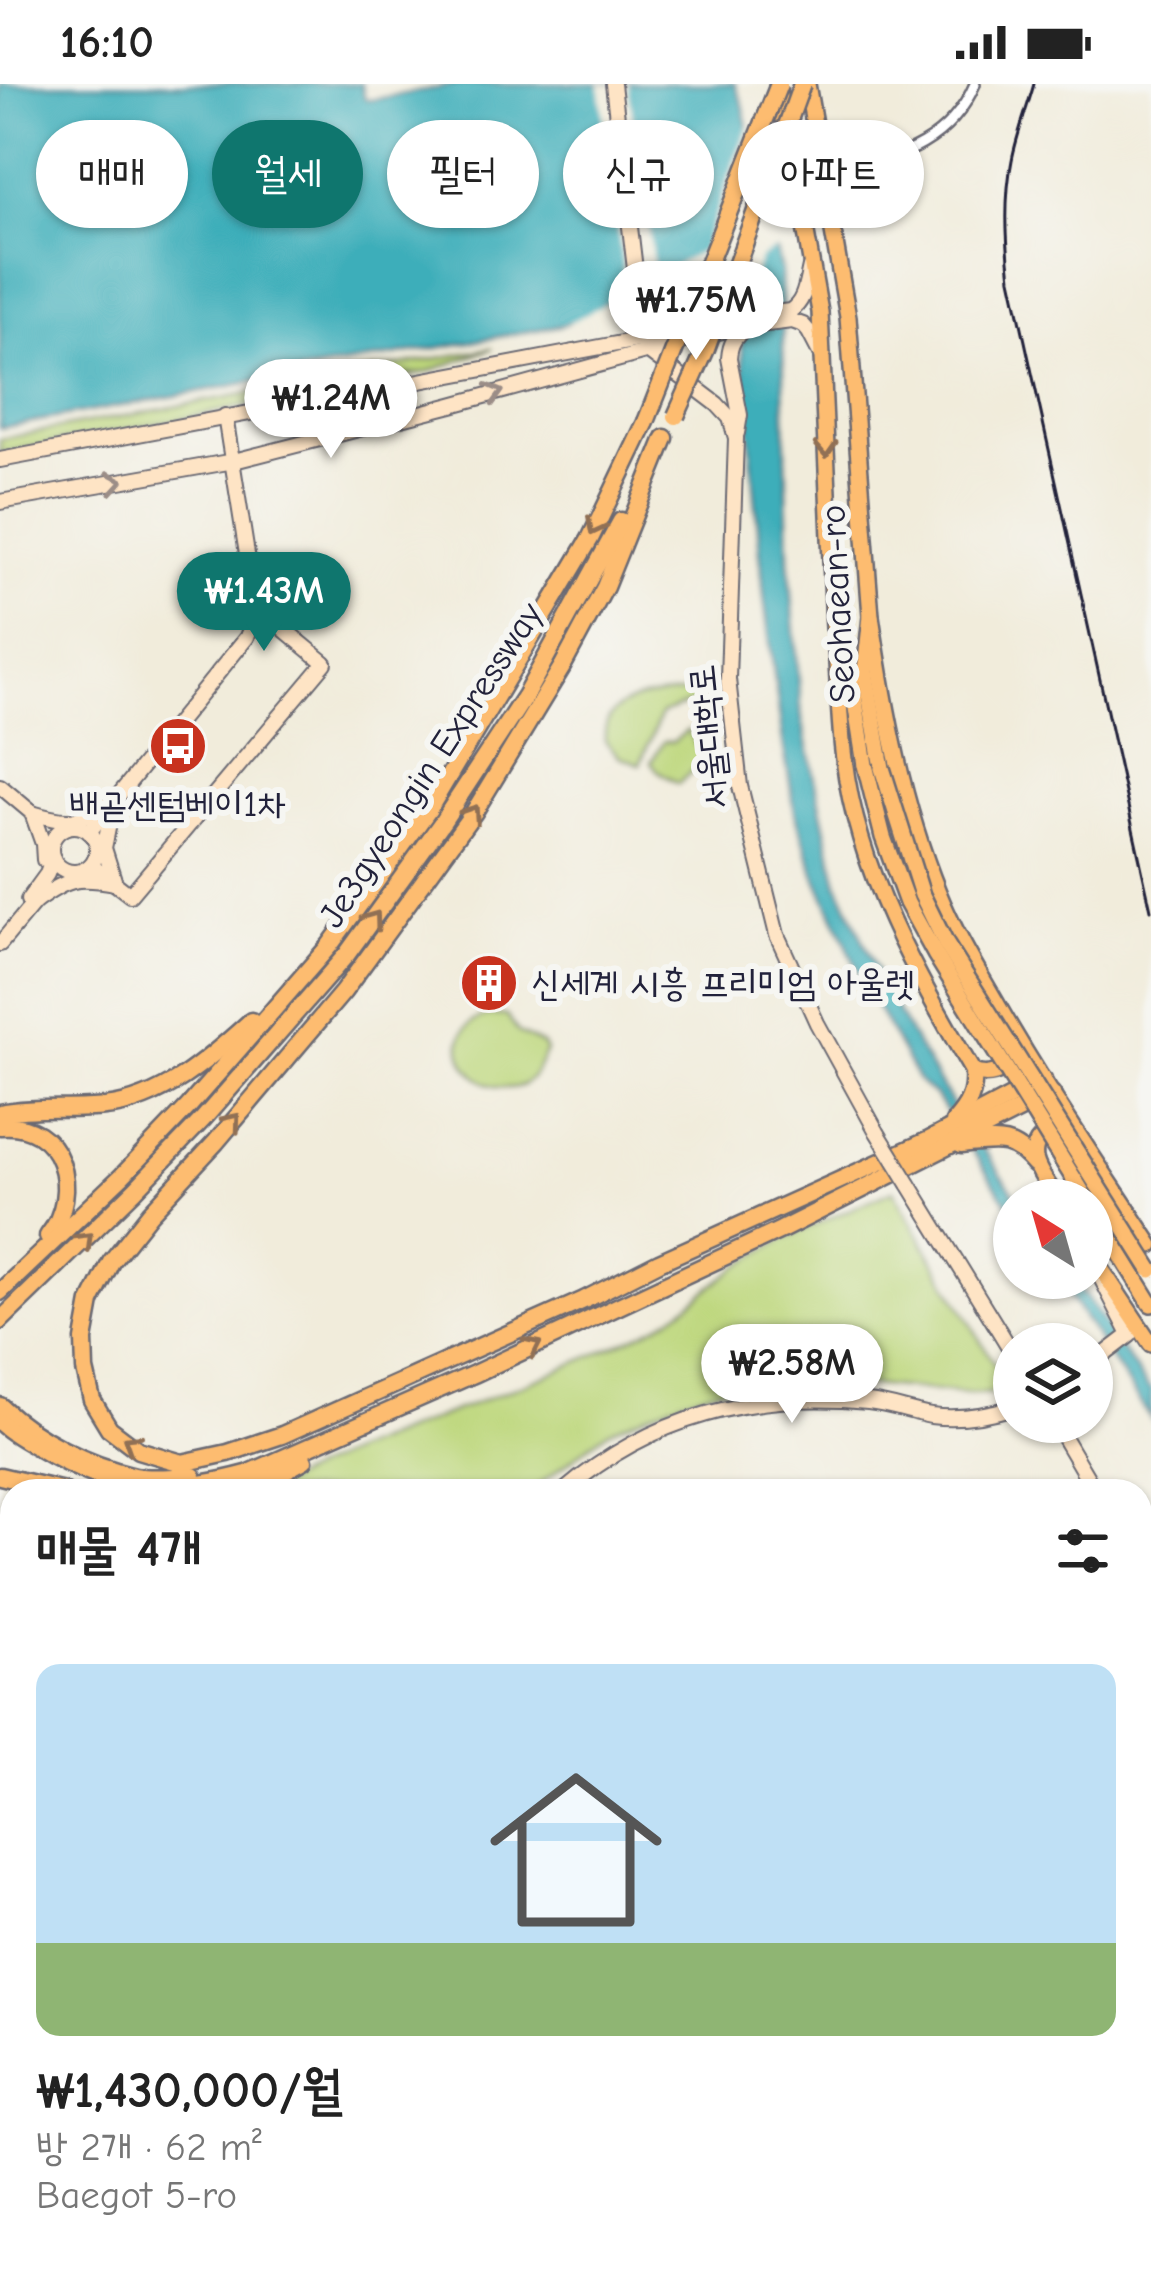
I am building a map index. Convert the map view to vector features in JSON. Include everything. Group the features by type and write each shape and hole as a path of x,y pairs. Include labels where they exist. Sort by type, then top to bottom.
{"highway":[{"name":"Je3gyeongin Expressway","path":"0,1291 176,1120 329,945 430,809 590,538 646,422 777,84"},
{"name":"Je3gyeongin Expressway","path":"0,1321 189,1133 347,954 525,696 676,416 706,349 804,84"},
{"path":"665,438 605,587 474,812 343,992 111,1262 91,1302 84,1340 92,1400 110,1428 138,1450 182,1462 228,1453 282,1435 981,1122"},
{"path":"0,1113 112,1107 167,1087 218,1050 329,945"},
{"path":"973,1072 981,1122 1024,1151 1035,1165"},
{"path":"229,1479 400,1407 781,1230 1047,1087"},
{"path":"0,1126 25,1129 52,1146 67,1179 59,1222 0,1291"},
{"path":"0,1406 65,1451 139,1478 205,1475 244,1467 421,1384 536,1321"},
{"path":"270,1479 400,1407"},
{"path":"0,1422 61,1461 105,1479"}],"main road":[{"path":"613,84 644,344 717,404 730,418 736,438"},
{"name":"Seohaean-ro","path":"777,84 820,312 834,628 873,767 946,944 1151,1270"},
{"name":"Seohaean-ro","path":"804,84 812,120"},
{"name":"Seohaean-ro","path":"833,228 848,316 871,616 865,671 883,837 907,903 934,954 1074,1179"},
{"path":"0,502 234,461 452,405 732,319 790,311 801,301 812,262"},
{"path":"0,460 747,326 793,321 803,325 822,357"},
{"name":"서울대학로","path":"747,326 729,349 740,415 728,679 740,786 777,935 817,1023 877,1132 994,1323"},
{"path":"89,832 247,637 256,611 225,416"},
{"path":"91,865 130,895 325,663 256,611"},
{"path":"871,616 885,708 907,800 937,889 959,938 1047,1087 1151,1245"},
{"path":"834,628 844,762 862,844 888,914 916,974 973,1072 985,1077 1009,1065 1020,1042"},
{"path":"0,786 57,834"},
{"path":"32,813 78,820 116,800"},
{"path":"115,883 104,848 116,800"},
{"path":"32,813 44,850 33,899"},
{"path":"0,934 53,880 91,865 97,852 94,838 74,826 57,834 51,844 58,866 70,872"},
{"path":"0,944 33,899 53,858"},
{"path":"33,899 71,880 115,883"},
{"path":"1044,1179 1035,1165 1034,1145 1041,1136 1068,1128 1079,1136"},
{"path":"1113,1242 1151,1304"},
{"path":"1113,1288 1151,1344"},
{"path":"1110,1299 1129,1330 1126,1341 1113,1351"},
{"path":"581,1479 630,1444 684,1419 728,1407 844,1401 934,1416 993,1412"},
{"path":"1067,1443 1088,1479"}],"street":[{"path":"924,145 944,131 975,84"}],"green space":[{"path":"493,348 427,372 0,453 0,439"},
{"path":"704,691 705,698 661,714 640,764 619,756 605,741 606,724 625,704"},
{"path":"688,730 704,760 678,784 651,762 664,741 673,742"},
{"path":"500,1015 546,1051 532,1077 517,1087 489,1084 475,1076 461,1051 468,1026"},
{"path":"893,1190 993,1362 993,1393 836,1382 724,1387 608,1431 546,1479 293,1479 656,1326 770,1247"}],"water":[{"path":"0,84 361,84 365,99 370,100 460,84 735,84 747,120 738,120 738,228 771,228 781,272 789,558 802,719 838,884 906,1027 1004,1179 993,1182 936,1097 918,1081 863,982 815,874 795,812 764,597 737,293 679,300 669,306 660,304 649,286 623,314 0,428"},
{"path":"1071,1299 1087,1299 1104,1323 1087,1323"},
{"path":"1113,1336 1151,1392 1151,1419 1113,1362"}],"pier":[{"path":"599,84 628,84 633,120 604,120"},
{"path":"738,155 738,228 777,228 781,246 761,257 734,324 732,299 680,308 682,298 660,310 648,304 645,291 638,290 630,317 551,333 626,292 618,228 648,228 655,276 702,251"}],"railway":[{"path":"1034,84 1009,175 1011,278 1151,910"}],"place":[{"name":"배곧센텀베이1차","path":"178,746"},
{"name":"신세계 시흥 프리미엄 아울렛","path":"489,983"}]}
